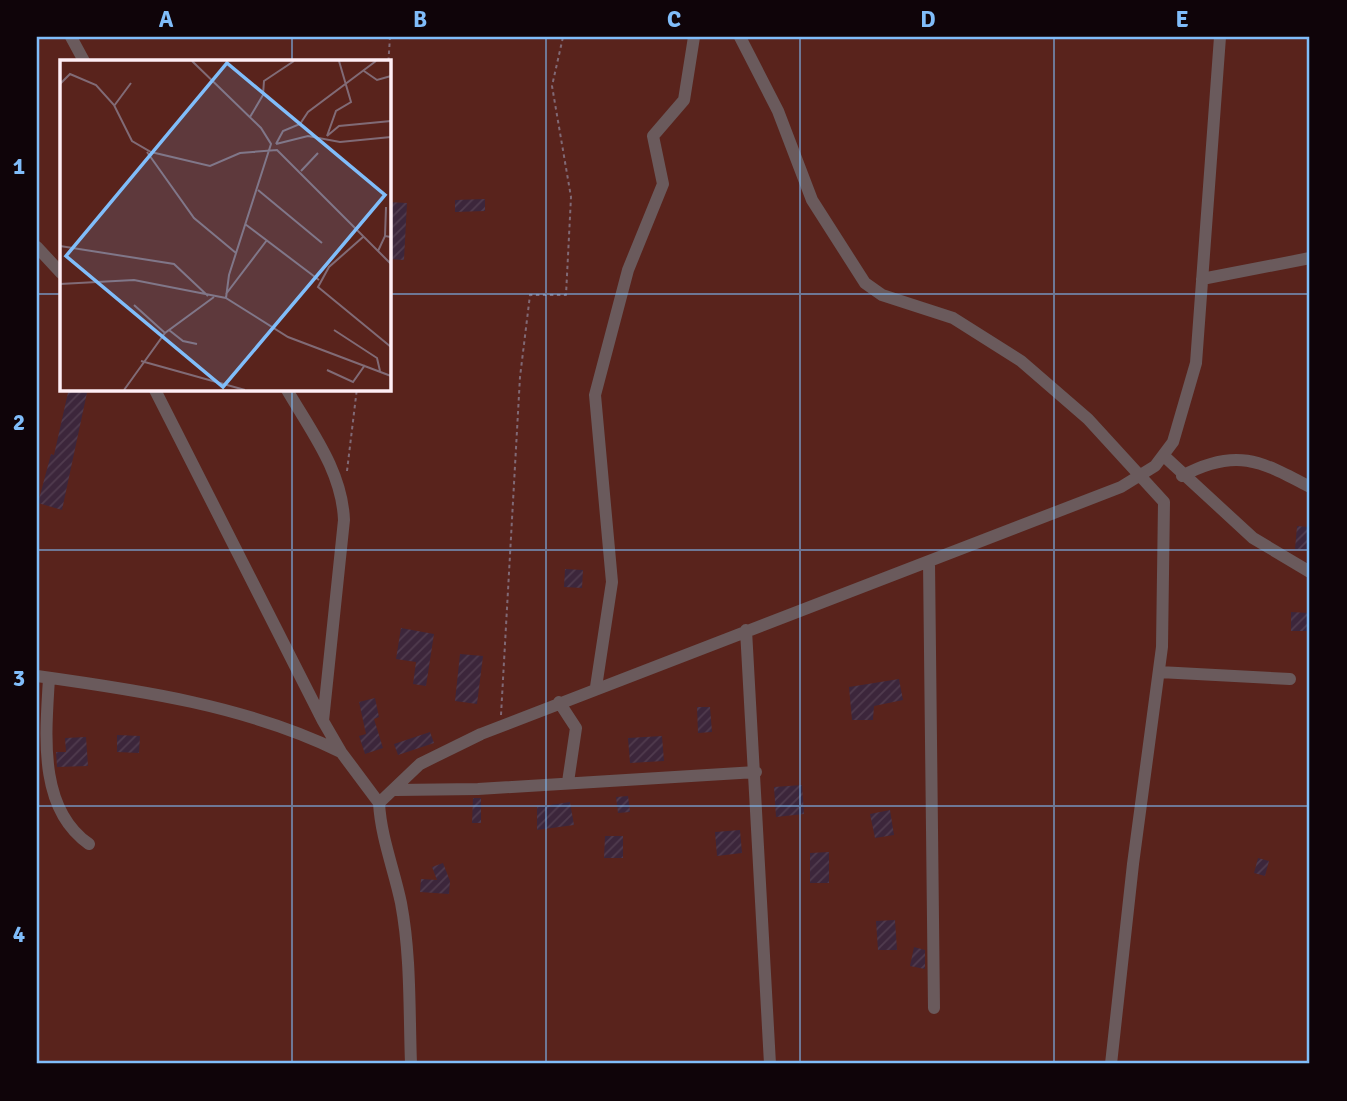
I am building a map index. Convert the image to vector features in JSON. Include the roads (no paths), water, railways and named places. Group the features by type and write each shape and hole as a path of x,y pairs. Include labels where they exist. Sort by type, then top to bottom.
{"street":[{"path":"71,37 84,60"},
{"path":"596,687 612,582 595,395 631,258 663,184 653,136 684,100 694,37"},
{"path":"740,37 778,111 812,200 865,283 882,295 953,318 1021,361 1088,419 1164,502 1162,647 1133,864 1111,1064"},
{"path":"379,803 396,790 420,764 500,726 1121,487 1140,477 1164,456 1181,422 1196,363 1220,37"},
{"path":"37,247 60,272"},
{"path":"1202,279 1310,258"},
{"path":"155,390 323,721 341,752 379,803 380,828 401,902 407,954 411,1064"},
{"path":"287,390 337,476 344,496 344,520 323,721"},
{"path":"1164,456 1182,476 1253,538 1310,572"},
{"path":"1182,476 1213,463 1253,460 1264,462 1310,487"},
{"path":"929,562 934,1008"},
{"path":"746,630 756,772 770,1064"},
{"path":"1159,672 1290,679"},
{"path":"89,844 72,828 48,775 43,677 96,683 222,711 272,724 341,752"},
{"path":"559,702 576,728 568,782"},
{"path":"396,790 478,789 756,772"}]}
